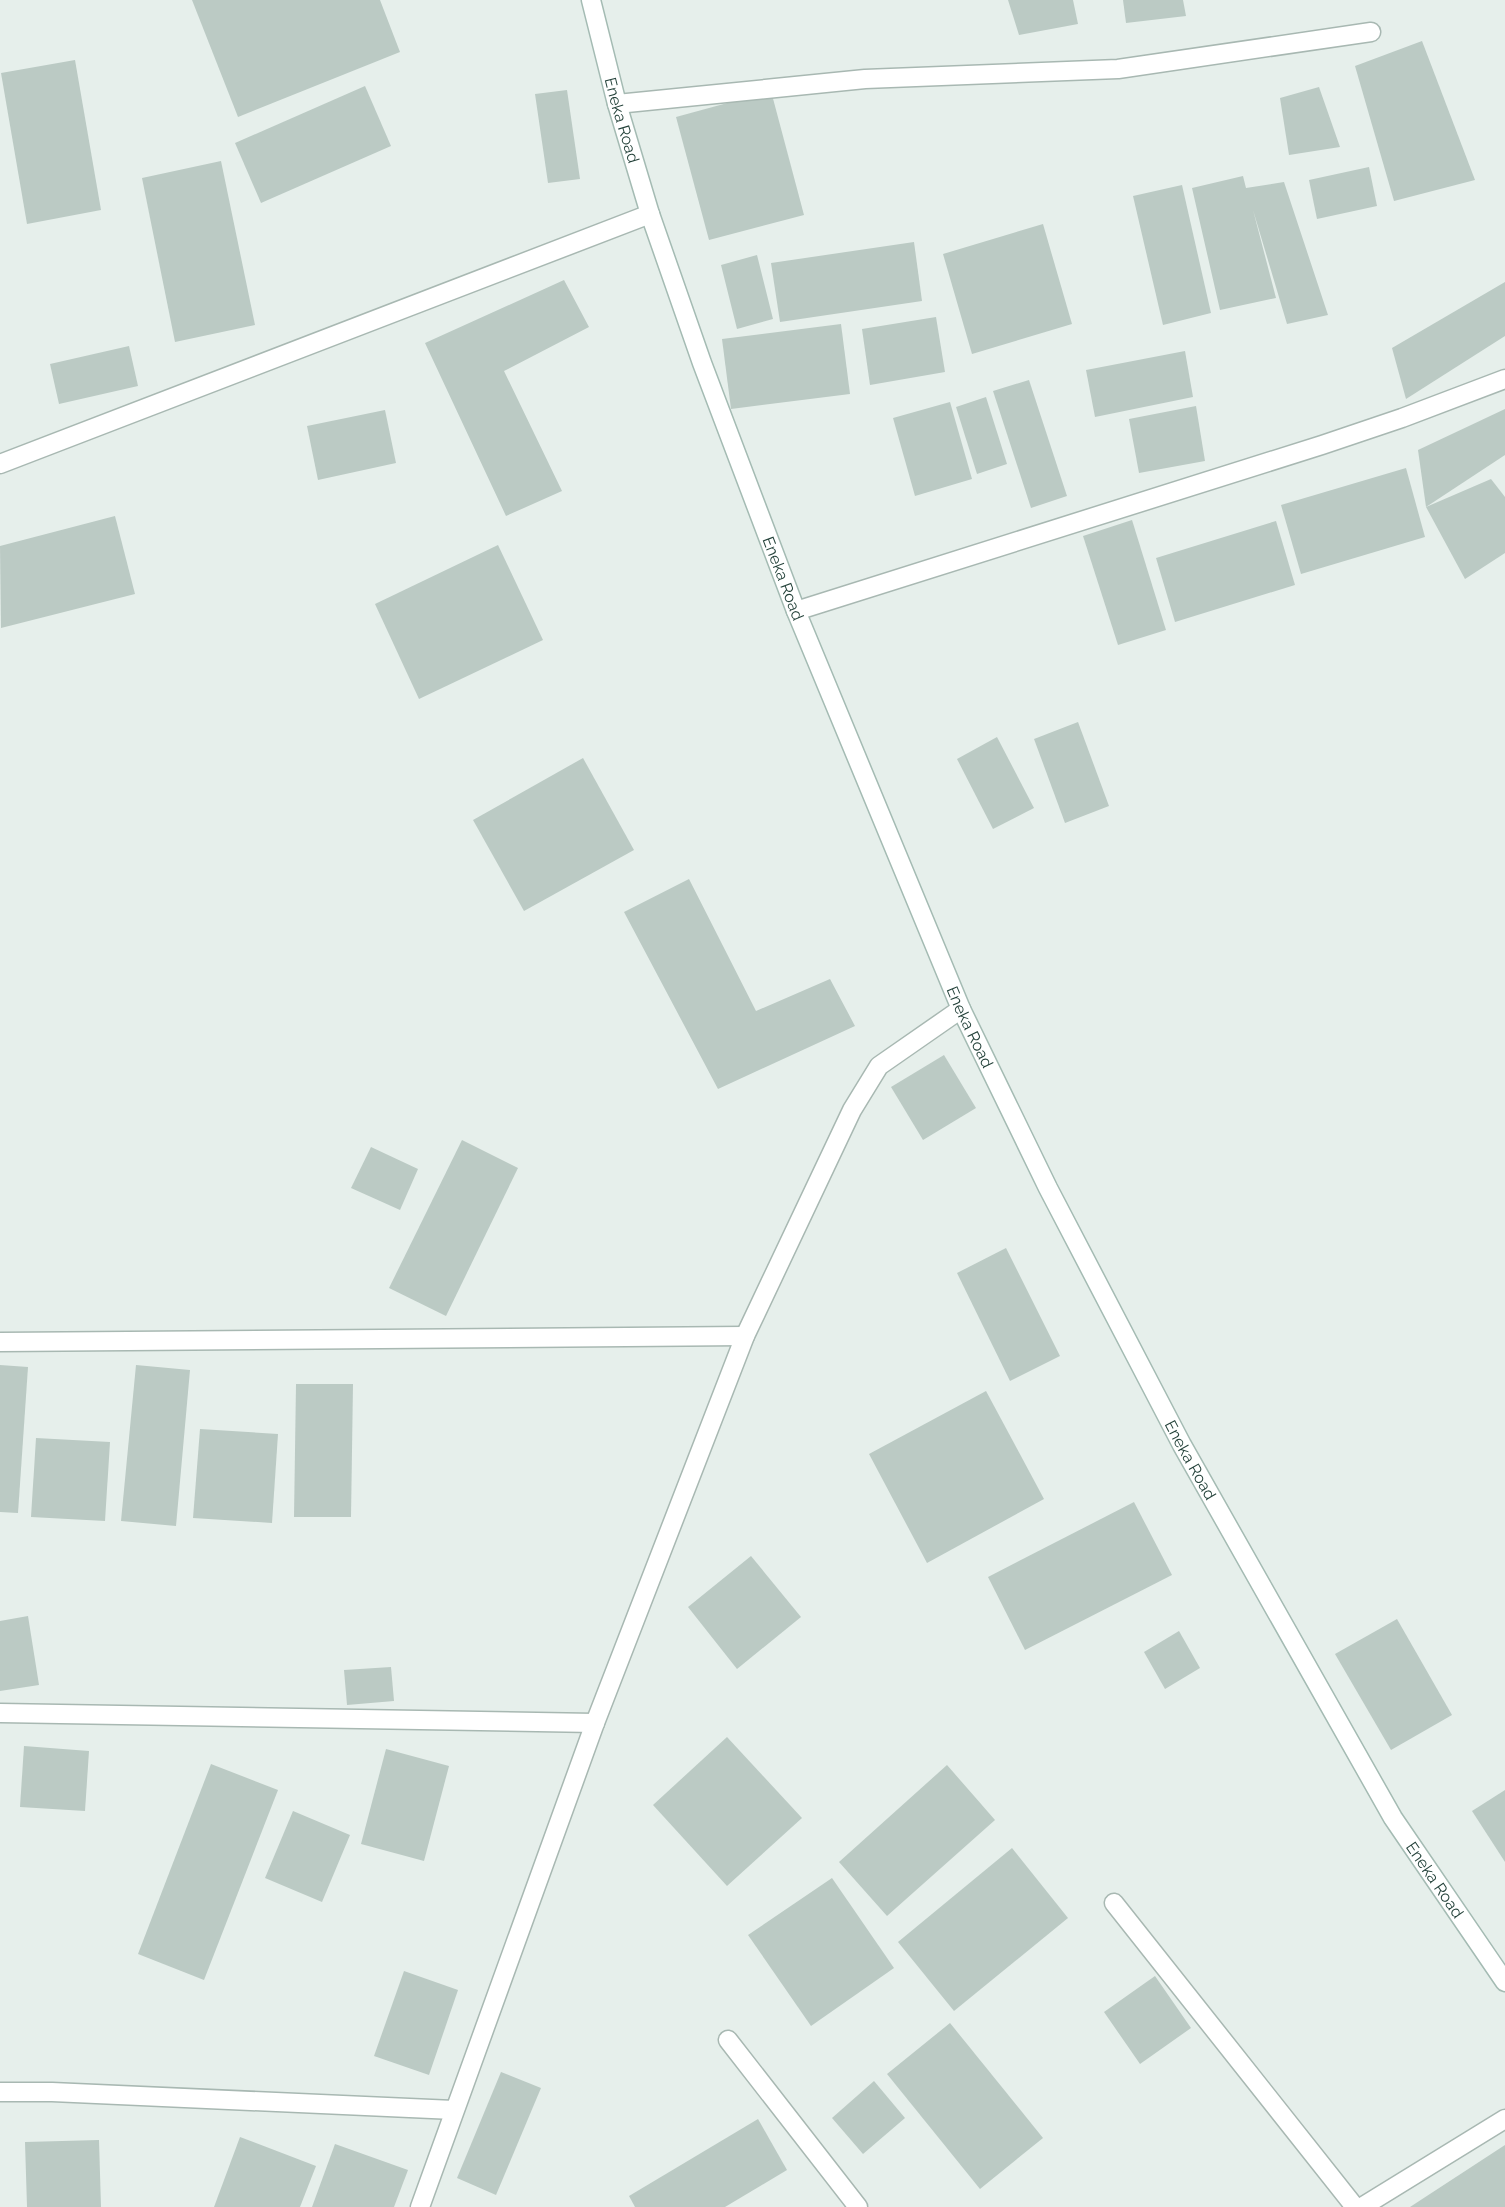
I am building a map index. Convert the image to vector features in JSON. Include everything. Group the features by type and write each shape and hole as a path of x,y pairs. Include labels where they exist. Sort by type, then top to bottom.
{"street":[{"name":"Eneka Road","path":"591,0 617,104 650,214 702,363 796,611 961,1009 1048,1188 1182,1444 1393,1818 1505,1982"},
{"path":"617,104 865,79 1118,69 1371,32"},
{"path":"0,464 650,214"},
{"path":"796,611 1322,445 1505,379"},
{"path":"420,2207 595,1722 745,1336 852,1110 879,1066 961,1009"},
{"path":"0,1342 745,1336"},
{"path":"0,1713 595,1722"},
{"path":"1114,1902 1355,2207"},
{"path":"728,2040 858,2207"},
{"path":"0,2092 52,2092 454,2110"},
{"path":"1362,2207 1505,2118"}],"building":[{"path":"192,0 380,0 400,52 238,117"},
{"path":"1008,0 1073,0 1078,24 1019,35"},
{"path":"1123,0 1183,0 1186,16 1126,23"},
{"path":"1422,41 1475,180 1394,201 1355,66"},
{"path":"75,60 101,210 27,224 1,73"},
{"path":"365,86 391,146 261,203 235,143"},
{"path":"1319,87 1340,147 1289,155 1280,98"},
{"path":"567,90 580,179 548,183 535,94"},
{"path":"771,91 804,215 709,240 676,117"},
{"path":"221,161 255,325 175,342 142,178"},
{"path":"1369,167 1377,206 1317,219 1309,180"},
{"path":"1243,176 1246,188 1284,182 1328,315 1287,324 1253,210 1276,298 1220,310 1192,188"},
{"path":"1182,185 1211,313 1163,325 1133,196"},
{"path":"1043,224 1072,324 972,354 943,254"},
{"path":"914,242 922,301 780,322 771,263"},
{"path":"757,255 773,319 737,329 721,265"},
{"path":"564,280 589,327 504,371 562,491 506,516 425,343"},
{"path":"1505,282 1505,336 1406,399 1392,348"},
{"path":"936,317 945,372 870,385 862,329"},
{"path":"841,324 850,394 731,409 722,339"},
{"path":"129,346 138,386 59,404 50,364"},
{"path":"1185,351 1193,397 1095,417 1086,370"},
{"path":"1029,380 1067,496 1031,508 993,391"},
{"path":"986,397 1007,464 977,474 956,407"},
{"path":"950,402 972,479 915,496 893,418"},
{"path":"1196,406 1205,461 1139,473 1129,419"},
{"path":"1505,409 1505,455 1426,507 1418,450"},
{"path":"385,410 396,463 318,480 307,426"},
{"path":"1406,468 1425,537 1301,574 1281,505"},
{"path":"1491,479 1505,497 1505,553 1465,579 1426,507"},
{"path":"115,516 135,594 1,628 0,546"},
{"path":"1132,520 1166,630 1118,645 1083,536"},
{"path":"1276,521 1295,585 1175,622 1156,558"},
{"path":"498,545 543,640 419,699 375,604"},
{"path":"1078,722 1109,806 1065,823 1034,739"},
{"path":"997,737 1034,808 993,829 957,759"},
{"path":"583,758 634,850 524,911 473,820"},
{"path":"689,879 756,1011 830,979 855,1026 718,1089 624,912"},
{"path":"944,1055 976,1108 923,1140 891,1087"},
{"path":"462,1140 518,1168 446,1316 389,1288"},
{"path":"371,1147 418,1169 400,1210 351,1188"},
{"path":"1006,1248 1060,1356 1010,1381 957,1273"},
{"path":"0,1365 28,1367 18,1513 0,1512"},
{"path":"136,1365 190,1370 176,1526 121,1521"},
{"path":"296,1384 353,1384 351,1517 294,1517"},
{"path":"986,1391 1044,1499 927,1563 869,1454"},
{"path":"200,1429 278,1434 272,1523 193,1518"},
{"path":"36,1438 110,1442 105,1521 31,1517"},
{"path":"1134,1502 1172,1575 1025,1650 988,1577"},
{"path":"751,1556 801,1617 737,1669 688,1607"},
{"path":"28,1616 39,1685 0,1691 0,1621"},
{"path":"1397,1619 1452,1715 1391,1750 1335,1654"},
{"path":"1179,1631 1200,1668 1165,1689 1144,1652"},
{"path":"391,1667 394,1701 347,1705 344,1670"},
{"path":"727,1737 802,1818 727,1886 653,1805"},
{"path":"24,1746 89,1751 85,1811 20,1807"},
{"path":"386,1749 449,1766 424,1861 361,1844"},
{"path":"211,1764 278,1790 204,1980 138,1954"},
{"path":"947,1765 995,1820 887,1916 839,1862"},
{"path":"1505,1790 1505,1862 1472,1811"},
{"path":"293,1811 350,1835 322,1902 265,1878"},
{"path":"1012,1848 1068,1918 954,2011 898,1942"},
{"path":"832,1878 894,1968 811,2026 748,1935"},
{"path":"404,1971 458,1990 429,2075 374,2056"},
{"path":"1155,1976 1191,2028 1140,2064 1104,2012"},
{"path":"950,2023 1043,2138 980,2189 887,2074"},
{"path":"501,2072 541,2088 496,2195 457,2178"},
{"path":"874,2081 905,2118 863,2154 832,2118"},
{"path":"758,2119 787,2170 725,2207 635,2207 629,2196"},
{"path":"240,2137 316,2166 300,2207 214,2207"},
{"path":"99,2140 101,2207 27,2207 25,2142"},
{"path":"335,2144 408,2170 394,2207 312,2207"},
{"path":"1505,2145 1505,2207 1410,2207"}]}
